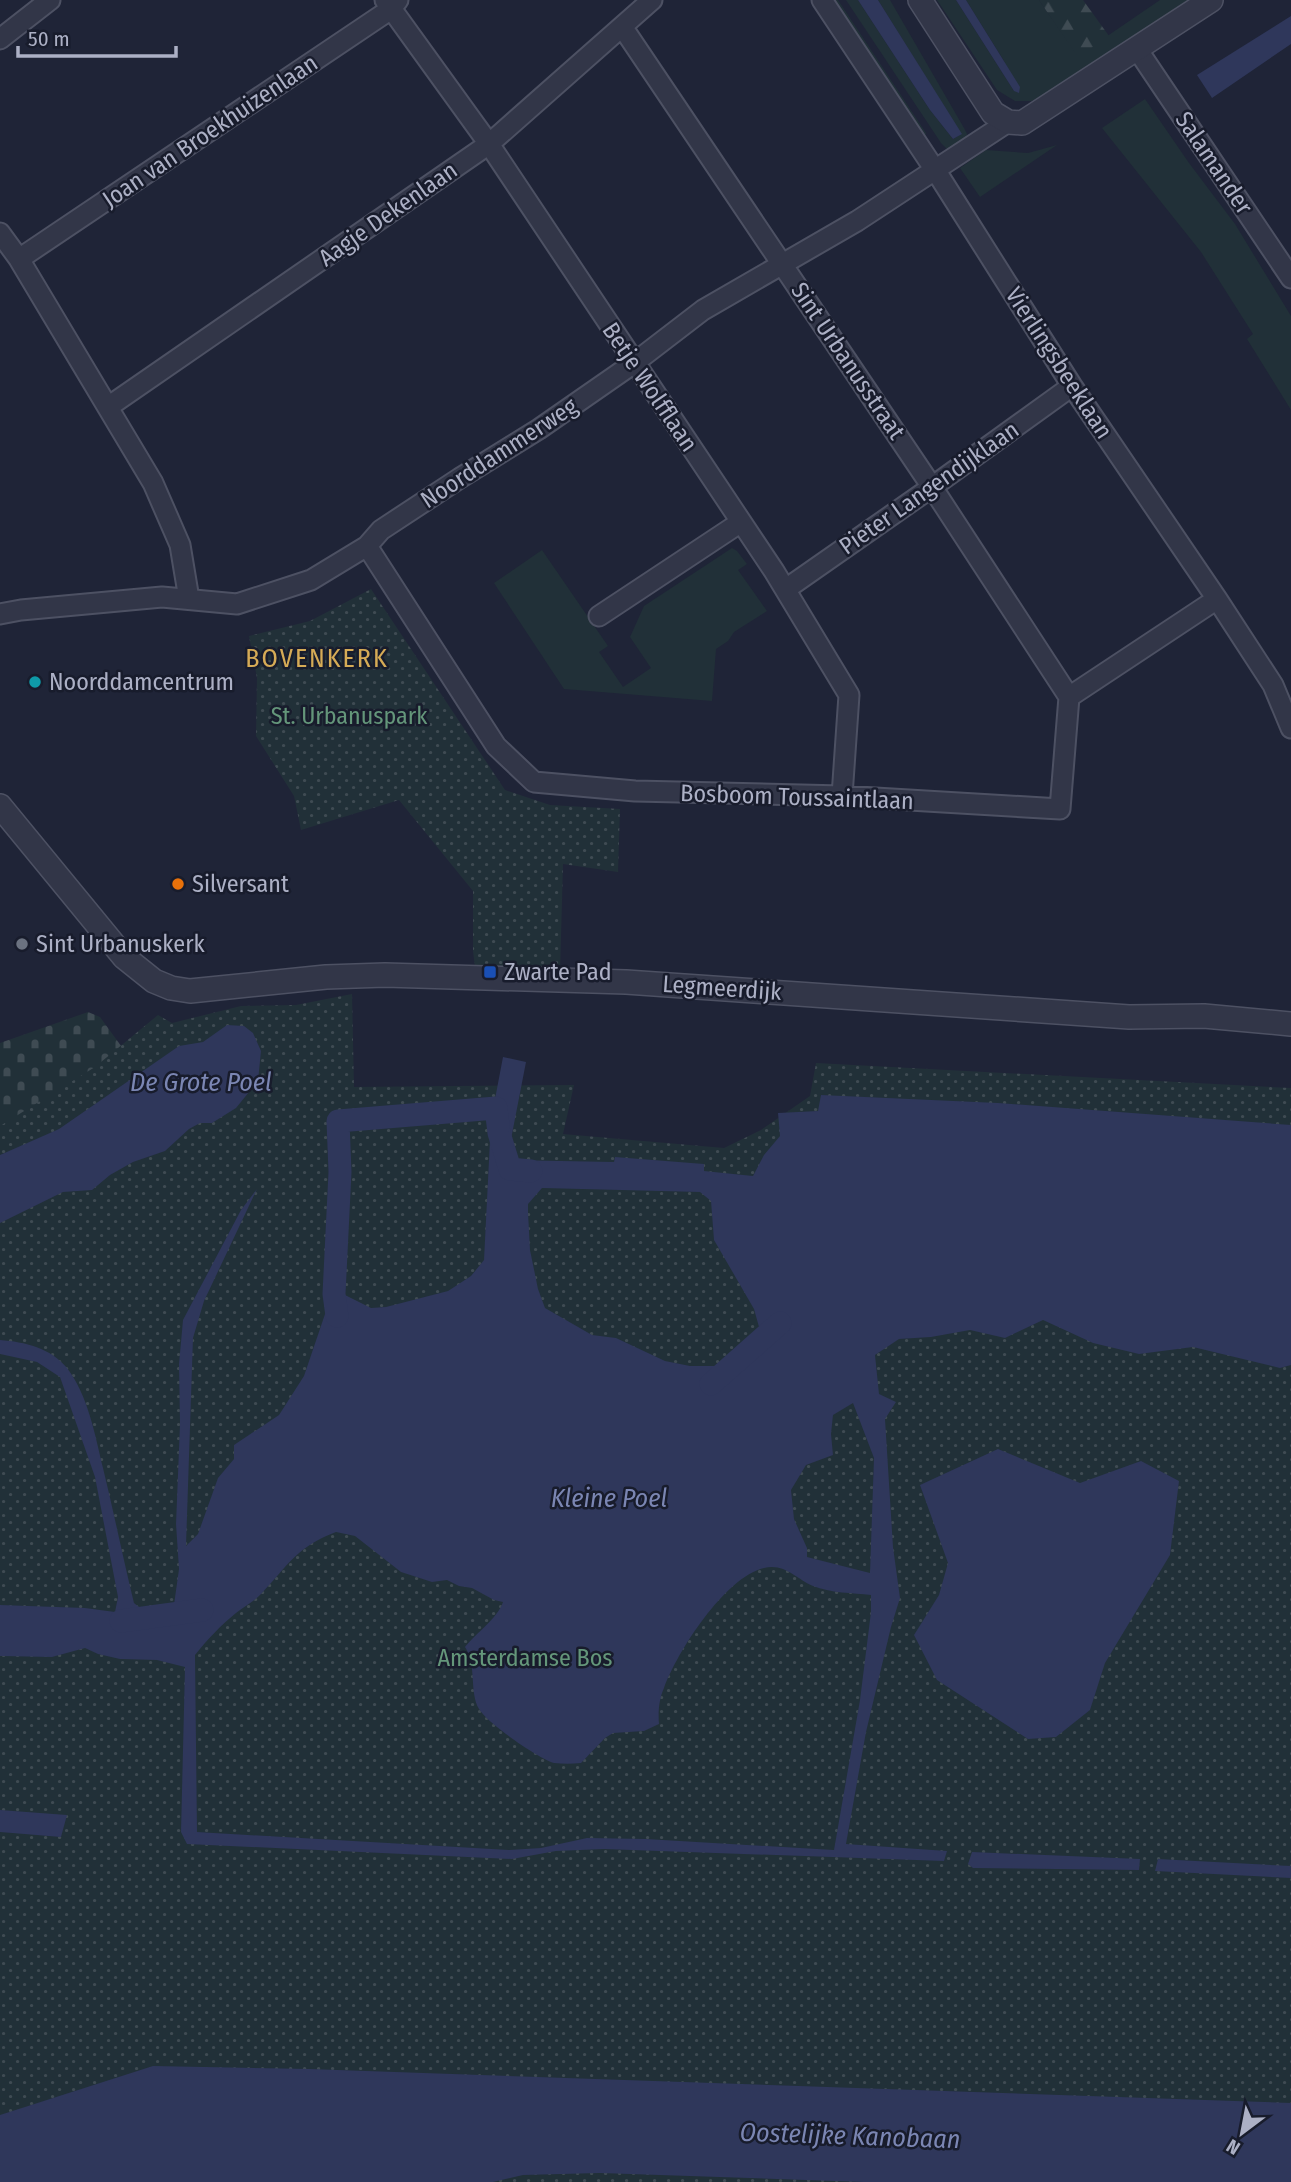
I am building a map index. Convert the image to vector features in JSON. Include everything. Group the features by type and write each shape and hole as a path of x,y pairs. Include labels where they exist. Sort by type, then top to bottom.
{"street":[{"path":"0,39 50,0"},
{"name":"Aagje Dekenlaan","path":"108,407 489,144 652,0"},
{"name":"Vierlingsbeeklaan","path":"822,0 934,169 1072,386 1273,685 1291,727"},
{"path":"920,0 1000,118 1023,123 1211,0"},
{"name":"Betje Wolfflaan","path":"392,3 786,589 849,695 842,796"},
{"name":"Joan van Broekhuizenlaan","path":"19,259 392,3"},
{"name":"Sint Urbanusstraat","path":"622,28 932,487 1069,697"},
{"name":"Salamander","path":"1137,49 1290,274"},
{"path":"934,169 1000,118"},
{"name":"Noorddammerweg","path":"189,599 237,604 311,580 367,546 381,530 539,429 634,363 703,310 856,221 934,169"},
{"path":"0,233 19,259 153,483 180,545 189,599 162,597 0,614"},
{"name":"Pieter Langendijklaan","path":"786,589 1072,386"},
{"path":"599,616 741,522"},
{"name":"Bosboom Toussaintlaan","path":"367,546 496,746 534,782 635,791 842,796 1060,810 1069,697"},
{"path":"1069,697 1217,599"},
{"name":"Legmeerdijk","path":"0,806 124,957 154,981 171,988 190,991 326,977 385,975 617,981 1129,1017 1204,1016 1291,1024"}],"green space":[{"path":"832,0 838,0 926,133 925,137 923,138"},
{"path":"846,0 858,0 930,110 953,139 961,134 878,0 890,0 964,128 966,139 949,151 941,143"},
{"path":"937,0 956,0 1014,91 1004,61 966,0 1039,0 1078,56 1160,0 1201,0 1061,86 1032,101 1015,101 997,90"},
{"path":"1039,0 1083,0 1109,36 1078,57"},
{"path":"1145,99 1235,224 1291,316 1291,410 1247,339 1253,334 1201,252 1102,128"},
{"path":"1057,145 980,197 960,168 986,150 1028,153"},
{"path":"732,548 747,564 738,570 767,611 734,632 728,641 716,649 712,701 564,689 494,583 542,550 608,646 599,652 623,687 651,668 630,637 644,606"},
{"name":"St. Urbanuspark","path":"371,589 505,790 550,805 620,809 618,872 563,864 560,972 475,967 473,891 399,800 301,830 294,796 256,736 257,678 249,636 310,621"},
{"name":"Amsterdamse Bos","path":"352,994 354,1087 574,1085 563,1134 724,1148 761,1130 810,1096 816,1063 1291,1088 1291,2182 0,2182 0,1126 95,1067 158,1015 172,1023 241,1006 296,1005"},
{"path":"88,1012 100,1017 140,1072 0,1155 0,1043"}],"water":[{"path":"858,0 878,0 962,134 953,139 930,110"},
{"path":"956,0 966,0 1020,87 1019,93 1014,91"},
{"path":"1291,16 1291,44 1212,98 1197,75"},
{"name":"De Grote Poel","path":"227,1025 244,1026 253,1033 261,1051 258,1081 236,1108 212,1123 200,1123 189,1129 165,1151 133,1162 110,1175 92,1190 63,1192 0,1223 0,1155 59,1129 179,1046 203,1042"},
{"name":"Kleine Poel","path":"503,1057 526,1062 507,1160 614,1162 615,1157 704,1164 704,1171 753,1176 764,1155 780,1136 778,1113 818,1111 821,1095 998,1103 1291,1125 1291,1365 1280,1368 1193,1347 1139,1354 1093,1343 1043,1320 1005,1338 970,1330 899,1339 875,1355 879,1394 896,1402 885,1419 893,1547 900,1598 866,1732 846,1844 947,1851 944,1861 604,1849 556,1851 512,1859 187,1844 181,1832 185,1667 157,1660 120,1659 85,1648 52,1657 0,1656 0,1605 85,1608 115,1612 118,1597 95,1477 60,1377 37,1362 0,1354 0,1340 28,1344 53,1355 74,1379 86,1403 94,1429 134,1603 154,1619 172,1619 179,1569 176,1524 180,1424 179,1364 183,1320 241,1210 257,1189 204,1301 193,1338 186,1546 198,1534 218,1478 234,1459 234,1445 279,1415 304,1376 343,1261 345,1295 371,1308 386,1307 448,1291 471,1276 484,1260 491,1120","holes":["542,1188 700,1192 711,1201 714,1240 754,1309 759,1327 758,1344 753,1357 743,1363 725,1366 690,1366 665,1361 616,1338 592,1335 545,1308 530,1250 528,1212 528,1204","853,1403 874,1458 870,1573 807,1557 807,1548 794,1519 791,1490 806,1465 833,1455 833,1415","336,1532 355,1536 401,1572 432,1582 447,1580 503,1602 492,1620 465,1647 471,1662 476,1702 484,1715 502,1731 554,1763 581,1763 613,1733 644,1731 659,1724 661,1697 680,1655 719,1600 749,1574 764,1568 778,1568 820,1588 871,1595 860,1700 834,1850 587,1838 541,1848 509,1850 197,1832 195,1655 225,1623 259,1596 295,1557 323,1537"]},
{"path":"998,1449 1080,1483 1141,1461 1179,1481 1170,1555 1105,1663 1090,1710 1056,1737 1028,1739 937,1680 914,1635 939,1595 948,1563 920,1485"},
{"path":"0,1810 67,1815 61,1837 0,1832"},
{"path":"972,1852 1140,1859 1139,1870 973,1868 968,1864"},
{"path":"1158,1859 1291,1866 1291,1878 1155,1871"},
{"name":"Oostelijke Kanobaan","path":"153,2066 1291,2103 1291,2182 864,2182 600,2173 523,2175 493,2182 0,2182 0,2115"}],"waterway":[{"path":"337,1316 334,1294 340,1172 338,1121 496,1108 499,1133 510,1169 531,1171"},
{"path":"711,1384 780,1323"},
{"path":"121,1621 202,1610"}],"place":[{"name":"Noorddamcentrum","path":"35,682"},
{"name":"Silversant","path":"178,884"},
{"name":"Sint Urbanuskerk","path":"22,944"},
{"name":"Zwarte Pad","path":"490,972"}],"district":[{"name":"BOVENKERK","path":"317,658"}]}
